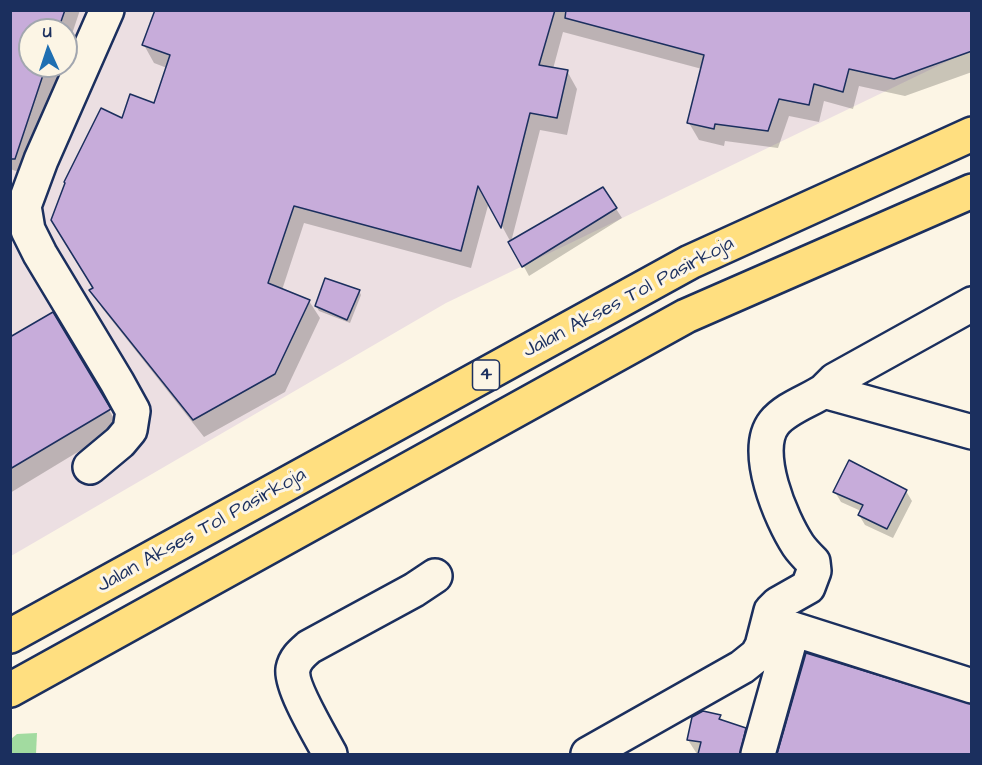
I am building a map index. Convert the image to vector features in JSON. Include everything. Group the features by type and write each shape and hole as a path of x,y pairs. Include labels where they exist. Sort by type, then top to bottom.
{"highway":[{"name":"Jalan Akses Tol Pasirkoja","path":"10,636 690,262 972,134"},
{"name":"4","path":"10,690 686,316 972,190"}],"street":[{"path":"90,467 120,442 130,430 133,411 40,254 28,231 24,206 41,160 107,10"},
{"path":"588,754 742,667 757,655 771,611 778,604 808,587 814,571 813,562 799,547 785,521 767,466 766,445 768,433 774,422 824,391 835,380 972,304"},
{"path":"824,391 972,432"},
{"path":"330,754 294,686 293,670 297,657 309,647 383,608 435,576"},
{"path":"758,754 793,629 972,686"}],"shaded area":[{"path":"11,11 971,11 971,50 446,303 11,556"}],"green space":[{"path":"37,733 36,754 11,754 11,739 17,734"}],"building":[{"path":"10,10 65,10 62,18 18,18 18,78 42,78 15,159 10,159"},
{"path":"155,10 555,10 539,65 568,70 557,118 530,113 501,228 478,186 461,251 294,206 268,283 310,300 275,374 193,420 89,290 93,288 51,220 64,182 101,108 122,118 130,94 154,103 170,55 142,45"},
{"path":"566,10 972,10 972,51 894,79 849,69 843,92 814,84 809,105 779,99 768,131 715,124 714,129 687,123 704,55 565,18"},
{"path":"603,187 617,208 522,267 508,242"},
{"path":"325,278 360,290 347,320 315,306"},
{"path":"53,312 111,409 10,469 10,337"},
{"path":"849,460 907,490 887,529 858,515 863,505 833,492"},
{"path":"806,653 972,704 972,754 777,754"},
{"path":"703,711 721,715 719,719 746,728 740,754 698,754 701,742 687,740 692,717"}]}
